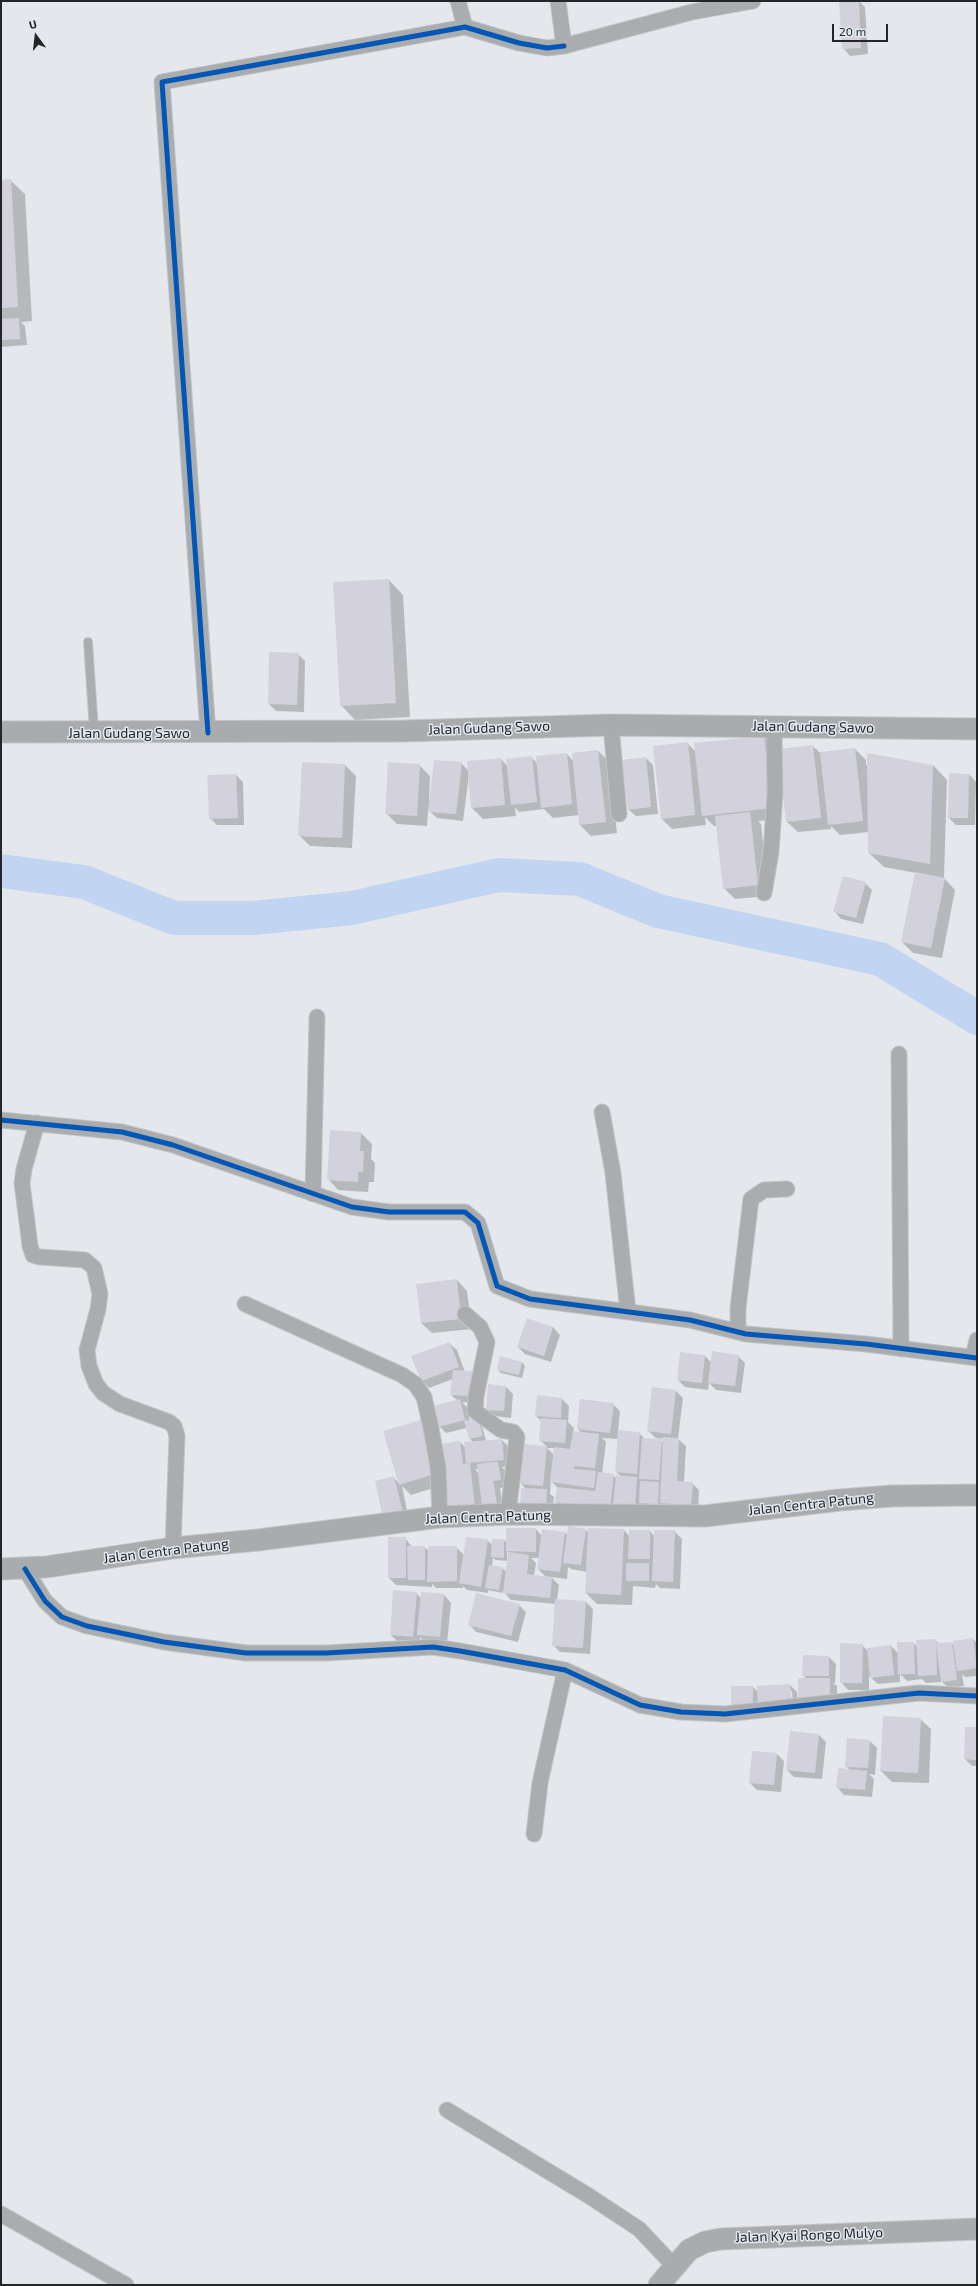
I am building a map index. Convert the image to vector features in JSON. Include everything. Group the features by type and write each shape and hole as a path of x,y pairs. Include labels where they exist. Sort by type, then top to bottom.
{"street":[{"path":"458,1 465,27"},
{"path":"558,1 564,46"},
{"path":"208,733 162,82 465,27 519,43 547,48 564,46 692,12 753,1"},
{"path":"611,725 619,814"},
{"name":"Jalan Gudang Sawo","path":"1,732 208,733 404,731 611,725 977,729"},
{"path":"764,893 771,852 775,793 774,727"},
{"path":"313,1194 317,1017"},
{"path":"899,1054 900,1349"},
{"path":"602,1112 615,1194 628,1312"},
{"path":"1,1120 122,1132 173,1144 352,1207 389,1212 465,1212 478,1223 497,1286 530,1299 690,1320 738,1332 975,1358 977,1340"},
{"path":"36,1123 24,1168 22,1183 30,1246 33,1255 40,1257 85,1260 94,1268 100,1294 98,1309 87,1350 89,1366 96,1384 103,1393 120,1404 169,1422 174,1426 177,1436 173,1548"},
{"path":"738,1332 738,1308 751,1199 764,1190 787,1189"},
{"path":"245,1304 402,1375 415,1384 424,1397 438,1467 440,1517"},
{"path":"465,1314 480,1328 487,1342 476,1396 476,1411 501,1430 513,1432 517,1437 508,1514"},
{"name":"Jalan Centra Patung","path":"1,1569 25,1569 173,1548 258,1540 440,1517 508,1514 705,1516 840,1500 892,1496 977,1495"},
{"path":"25,1569 45,1601 62,1617 87,1626 164,1642 246,1653 326,1653 433,1647 565,1670 640,1705 681,1712 725,1714 919,1693 977,1696"},
{"path":"534,1834 540,1783 565,1670"},
{"path":"447,2110 589,2196 639,2229 674,2266"},
{"path":"1,2214 126,2285"},
{"name":"Jalan Kyai Rongo Mulyo","path":"659,2285 674,2266 690,2250 705,2242 721,2239 977,2229"}],"lane":[{"path":"88,642 94,733"}],"building":[{"path":"839,1 859,1 861,48 842,49"},
{"path":"11,179 18,307 1,308 1,180"},
{"path":"19,318 20,339 1,340 1,319"},
{"path":"389,579 396,703 340,706 333,582"},
{"path":"269,652 299,653 297,705 268,704"},
{"path":"764,736 772,808 702,816 694,743"},
{"path":"688,742 695,815 661,819 653,746"},
{"path":"813,745 821,818 786,822 778,749"},
{"path":"855,748 863,821 828,825 820,752"},
{"path":"598,750 606,822 579,825 572,753"},
{"path":"567,753 572,804 541,808 536,756"},
{"path":"867,753 933,765 930,864 868,853"},
{"path":"532,756 537,802 511,805 506,759"},
{"path":"646,757 651,807 628,810 622,760"},
{"path":"501,758 505,805 471,808 467,761"},
{"path":"434,760 462,762 456,814 428,812"},
{"path":"302,762 345,764 342,838 298,836"},
{"path":"388,762 420,764 417,816 385,814"},
{"path":"949,773 969,774 968,818 948,818"},
{"path":"236,774 238,818 209,819 207,775"},
{"path":"750,812 758,885 723,889 715,816"},
{"path":"915,872 945,878 931,948 901,942"},
{"path":"843,876 866,882 856,918 833,912"},
{"path":"330,1130 361,1132 360,1151 364,1151 363,1172 358,1172 358,1182 327,1180"},
{"path":"457,1279 461,1319 421,1323 416,1284"},
{"path":"527,1318 553,1327 544,1356 517,1347"},
{"path":"450,1342 459,1367 421,1381 411,1356"},
{"path":"712,1351 739,1355 735,1386 708,1383"},
{"path":"680,1352 705,1355 702,1383 677,1380"},
{"path":"500,1356 522,1362 519,1375 497,1370"},
{"path":"453,1370 472,1371 470,1396 450,1395"},
{"path":"488,1384 506,1386 504,1411 486,1410"},
{"path":"652,1387 676,1390 671,1434 647,1431"},
{"path":"537,1395 562,1398 561,1418 535,1416"},
{"path":"460,1399 465,1420 438,1427 433,1406"},
{"path":"580,1399 614,1403 610,1433 577,1429"},
{"path":"478,1418 483,1436 469,1439 464,1421"},
{"path":"541,1418 567,1420 565,1443 539,1441"},
{"path":"421,1420 437,1473 399,1485 383,1431"},
{"path":"618,1430 640,1432 637,1474 615,1472"},
{"path":"573,1431 599,1434 595,1468 574,1466 574,1469 596,1471 594,1488 550,1482 554,1447 570,1449"},
{"path":"663,1437 679,1438 677,1481 693,1482 691,1505 660,1503"},
{"path":"642,1438 662,1439 659,1480 639,1479"},
{"path":"502,1439 504,1460 466,1463 464,1442"},
{"path":"460,1441 463,1464 470,1463 475,1508 449,1512 440,1444"},
{"path":"523,1444 547,1446 543,1486 520,1484"},
{"path":"498,1462 501,1480 493,1481 497,1504 482,1506 477,1464"},
{"path":"598,1472 614,1474 610,1508 555,1502 557,1487 595,1491"},
{"path":"616,1475 637,1477 635,1507 613,1505"},
{"path":"394,1476 403,1513 383,1518 375,1481"},
{"path":"640,1481 659,1482 658,1504 639,1503"},
{"path":"521,1488 547,1489 546,1507 520,1505"},
{"path":"568,1526 586,1529 581,1565 563,1563"},
{"path":"506,1528 536,1528 536,1552 506,1551"},
{"path":"588,1528 624,1529 621,1595 585,1593"},
{"path":"542,1529 565,1532 560,1572 537,1569"},
{"path":"629,1530 650,1530 650,1559 628,1559"},
{"path":"654,1530 675,1530 673,1582 652,1581"},
{"path":"388,1537 406,1537 406,1578 388,1578"},
{"path":"466,1537 488,1539 481,1587 459,1583"},
{"path":"492,1539 504,1539 504,1558 491,1557"},
{"path":"407,1546 425,1546 425,1580 408,1580"},
{"path":"428,1546 457,1546 457,1581 427,1582"},
{"path":"508,1552 529,1555 527,1574 552,1577 550,1598 503,1593"},
{"path":"626,1563 649,1563 649,1581 626,1581"},
{"path":"489,1565 503,1567 499,1590 485,1588"},
{"path":"393,1590 417,1592 413,1637 390,1635"},
{"path":"421,1592 444,1594 440,1637 417,1635"},
{"path":"476,1593 520,1604 511,1636 468,1625"},
{"path":"555,1599 586,1601 583,1648 552,1646"},
{"path":"973,1638 977,1668 957,1671 953,1641"},
{"path":"936,1639 937,1675 918,1676 916,1640"},
{"path":"897,1642 914,1642 915,1674 898,1674"},
{"path":"952,1642 957,1680 941,1682 936,1643"},
{"path":"840,1643 863,1644 862,1683 840,1683"},
{"path":"891,1645 894,1675 870,1678 867,1648"},
{"path":"803,1655 829,1656 829,1676 802,1676"},
{"path":"798,1678 830,1678 830,1698 798,1698"},
{"path":"790,1684 792,1704 758,1706 757,1686"},
{"path":"731,1686 753,1686 753,1708 731,1708"},
{"path":"883,1716 921,1718 918,1773 880,1771"},
{"path":"965,1727 977,1727 977,1760 964,1759"},
{"path":"790,1731 819,1734 815,1773 786,1770"},
{"path":"847,1738 870,1740 868,1768 845,1767"},
{"path":"752,1751 777,1753 774,1785 749,1783"},
{"path":"838,1768 867,1771 865,1790 836,1788"}],"waterway":[{"path":"1,871 84,882 174,918 254,918 352,908 499,875 580,879 658,911 880,959 977,1018"}],"cycle path":[{"path":"208,733 162,82 465,27 519,43 547,48 564,46"},
{"path":"1,1120 122,1132 173,1145 352,1207 389,1212 465,1212 478,1223 497,1286 530,1299 690,1320 746,1334 866,1344 977,1358"},
{"path":"25,1569 45,1601 62,1617 87,1626 164,1642 246,1653 326,1653 433,1647 565,1670 640,1705 681,1712 725,1714 919,1693 977,1696"}]}
